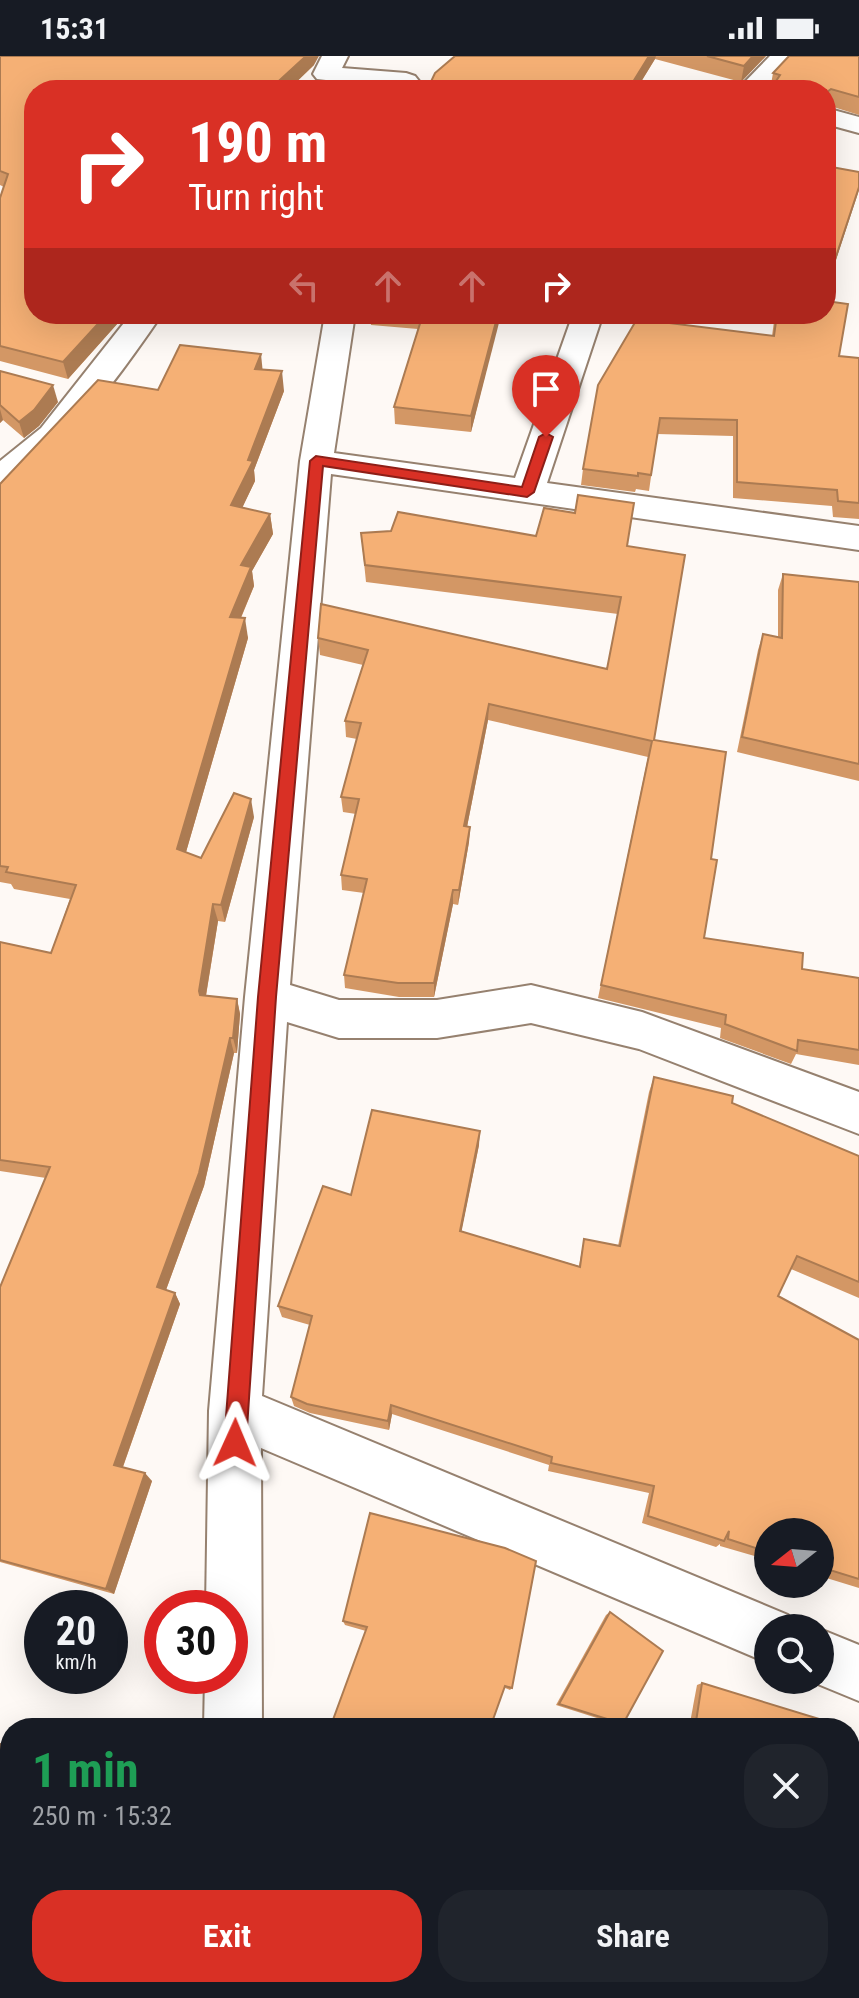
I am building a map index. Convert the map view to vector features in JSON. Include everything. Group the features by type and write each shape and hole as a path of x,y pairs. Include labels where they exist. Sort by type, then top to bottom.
{"street":[{"path":"760,80 784,56"},
{"path":"316,80 331,65 410,78"},
{"path":"836,119 859,125"},
{"path":"0,479 52,435 68,392 137,324"},
{"path":"233,1718 235,1411 267,997 316,461 338,324"},
{"path":"527,492 585,324"},
{"path":"316,461 859,538"},
{"path":"267,997 339,1019 437,1019 531,1004 642,1031 859,1113"},
{"path":"235,1411 754,1629"},
{"path":"834,1663 859,1673"}],"building":[{"path":"0,56 306,56 280,80 24,80 24,324 98,324 63,362 0,346 0,198 8,174 0,171"},
{"path":"455,56 649,56 634,80 432,80 435,73"},
{"path":"707,56 753,56 744,66"},
{"path":"789,56 859,56 859,97 836,90 836,80 777,80 780,75 773,73"},
{"path":"836,168 859,172 859,187 836,257"},
{"path":"836,302 848,304 839,356 859,358 859,503 838,501 837,490 737,482 737,420 660,418 651,475 583,469 598,385 634,324 677,324 774,336 776,324 836,324"},
{"path":"420,324 495,324 471,416 394,407"},
{"path":"180,345 261,354 255,369 282,371 248,460 253,461 231,505 270,514 241,565 251,567 230,617 245,618 177,849 201,858 234,793 251,799 221,905 213,904 199,991 200,995 237,999 233,1038 230,1038 199,1173 157,1287 175,1293 114,1465 145,1473 106,1589 0,1560 0,1287 50,1167 0,1160 0,942 51,953 76,885 6,872 8,867 0,866 0,484 98,380 158,390"},
{"path":"0,371 53,385 34,410 19,422 0,405"},
{"path":"578,495 634,503 627,546 685,555 654,740 726,752 711,859 717,860 704,938 803,953 802,969 859,978 859,1050 798,1040 797,1051 725,1024 726,1015 601,985 652,741 489,704 464,826 470,827 459,890 453,890 434,983 398,983 344,975 367,879 341,875 359,799 341,797 361,723 345,721 368,650 318,638 321,604 607,669 621,597 365,565 361,533 391,531 398,512 536,536 544,508 575,513"},
{"path":"783,574 859,582 859,764 742,737 763,634 782,638"},
{"path":"654,1077 733,1096 732,1103 859,1156 859,1282 797,1256 778,1296 859,1340 859,1579 834,1571 834,1518 754,1518 754,1547 728,1539 729,1531 724,1541 648,1516 654,1486 551,1463 552,1457 391,1405 388,1421 307,1404 291,1397 312,1316 278,1306 323,1186 351,1195 372,1110 480,1131 460,1231 580,1267 584,1239 620,1246"},
{"path":"370,1513 505,1548 536,1561 512,1688 505,1686 494,1718 334,1718 367,1627 343,1621"},
{"path":"610,1612 663,1651 626,1718 604,1718 559,1704"},
{"path":"702,1683 816,1718 697,1718"}],"route":[{"path":"235,1443 267,997 316,461 527,492 546,437"}]}
